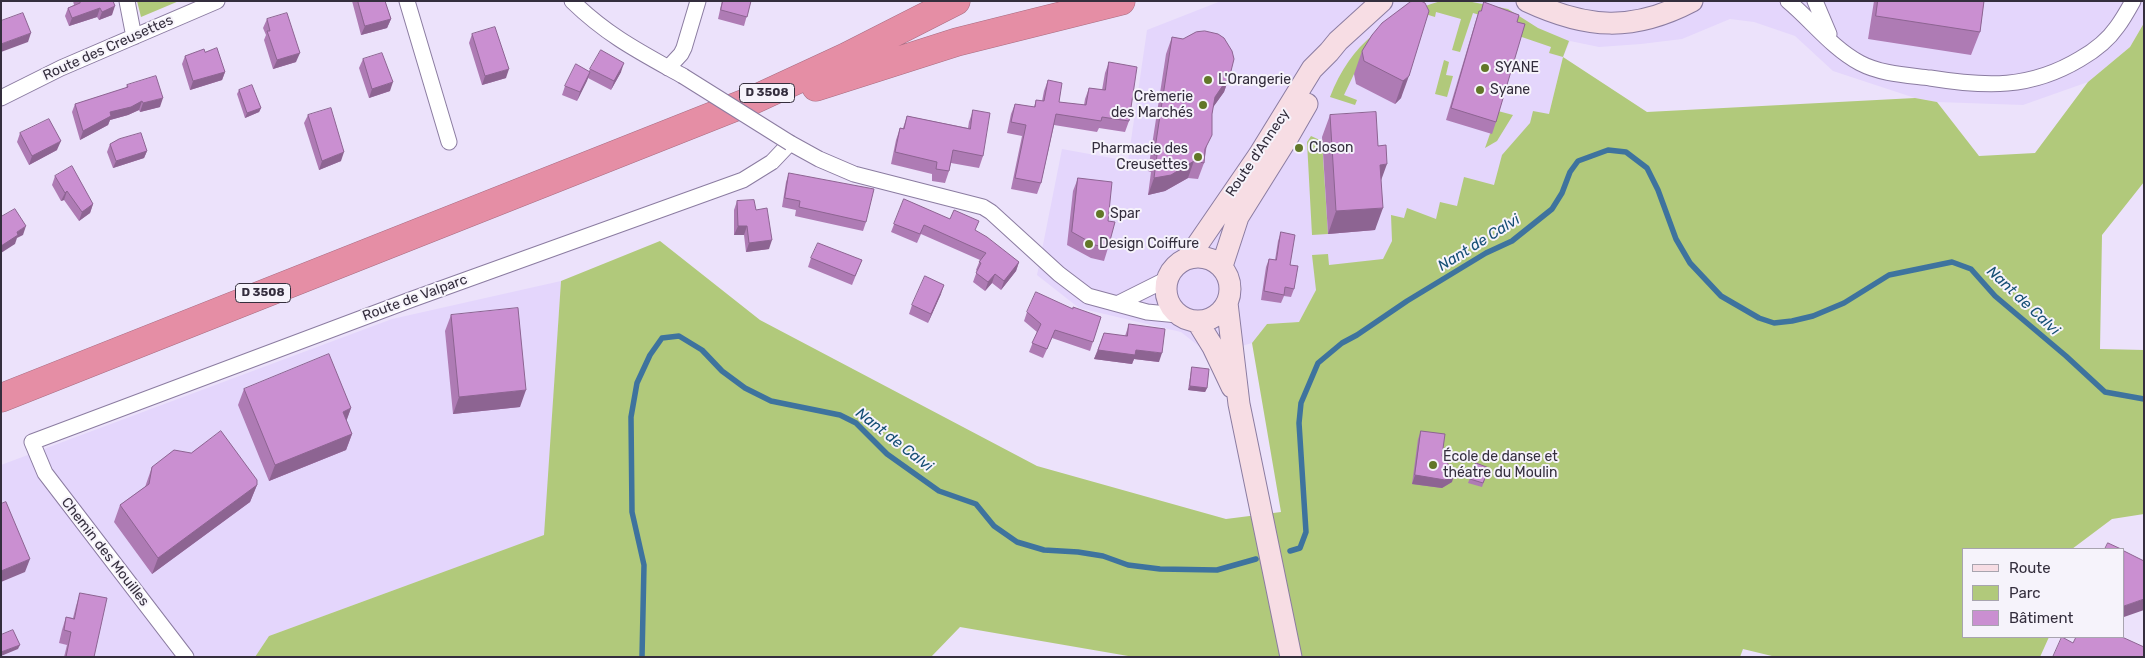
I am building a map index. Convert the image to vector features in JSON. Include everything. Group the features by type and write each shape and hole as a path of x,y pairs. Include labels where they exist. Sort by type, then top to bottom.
{"highway":[{"name":"D 3508","path":"1,398 524,189 753,100 846,57 956,1"},
{"path":"688,126 957,42 1121,1"}],"main road":[{"name":"Route d'Annecy","path":"1189,257 1259,155 1312,69 1338,40 1382,1"},
{"path":"1528,1 1576,20 1614,23 1662,14 1692,1"},
{"name":"Route d'Annecy","path":"1222,266 1238,217 1320,82 1329,52"},
{"path":"1187,318 1209,320 1220,313 1227,304 1231,291 1229,278 1222,266 1207,257 1189,257 1175,265 1166,279 1165,292 1169,304 1187,318 1219,360 1239,404"},
{"path":"1227,304 1239,404 1291,657"}],"street":[{"path":"127,1 134,36"},
{"name":"Route des Creusettes","path":"1,98 61,68 217,1"},
{"path":"407,1 449,142"},
{"path":"572,1 623,43 683,76 790,143 828,163 871,180 983,207 1076,288 1096,299 1119,303 1147,312 1187,318"},
{"path":"668,68 684,48 698,1"},
{"path":"1788,1 1836,47 1860,63 1886,72 1960,83 1996,84 2024,82 2065,68 2094,51 2117,28 2133,1"},
{"path":"1815,1 1836,47"},
{"name":"Route de Valparc","path":"32,442 385,309 743,180 772,162 790,143"},
{"path":"1119,303 1166,279"},
{"name":"Chemin des Mouilles","path":"32,442 45,473 186,657"}],"shaded area":[{"path":"1221,1 2144,1 2144,23 2130,47 2088,82 2023,105 1937,102 1915,98 1833,71 1795,36 1754,22 1730,19 1682,39 1641,44 1599,47 1570,41 1563,57 1549,114 1502,190 1392,241 1383,259 1316,290 1299,322 1267,324 1252,343 1205,357 1200,347 1181,332 1079,308 1037,275 1062,149 1128,161 1147,30"},
{"path":"561,281 545,535 269,636 255,657 1,657 1,465 392,319"}],"green space":[{"path":"137,1 179,1 141,17"},
{"path":"1441,1 1467,1 1508,9 1538,28 1569,41 1563,57 1549,53 1551,47 1513,34 1501,21 1473,13 1460,52 1452,50 1461,19 1436,12 1435,17 1422,13 1354,74 1344,95 1357,100 1355,105 1330,97 1349,61 1373,35 1404,15"},
{"path":"2144,23 2144,182 2102,235 2100,349 2144,350 2144,514 2112,519 2073,548 1962,548 1962,638 2049,638 2040,657 1776,657 1743,649 1740,657 1134,657 960,627 931,657 255,657 269,636 544,535 561,281 660,241 760,320 1037,466 1226,519 1281,512 1252,343 1267,324 1299,322 1316,290 1312,255 1328,254 1329,265 1383,259 1392,241 1391,215 1404,218 1407,208 1436,219 1440,202 1457,206 1464,177 1494,185 1502,155 1530,123 1533,111 1549,114 1563,57 1647,112 1915,98 1937,102 1979,156 2035,153 2088,82 2130,47"},
{"path":"1444,60 1449,62 1446,75 1453,76 1447,97 1435,94"},
{"path":"1498,111 1513,115 1497,141 1485,148"},
{"path":"1311,136 1322,141 1328,234 1312,235 1307,142"}],"building":[{"path":"79,1 113,1 115,6 102,12 100,8 72,18 68,8 80,3"},
{"path":"358,1 385,1 391,19 365,26"},
{"path":"723,1 751,1 747,17 721,10"},
{"path":"1878,1 1984,1 1980,32 1876,16"},
{"path":"1410,2 1425,3 1429,11 1409,76 1403,81 1364,61 1362,51 1382,23"},
{"name":"Syane","path":"1484,2 1519,15 1517,22 1525,24 1496,122 1451,108 1479,11 1481,11"},
{"path":"23,13 31,33 1,44 1,21"},
{"path":"287,13 300,53 277,60 267,31 270,31 267,19"},
{"path":"495,27 509,69 485,76 472,34"},
{"path":"1205,31 1218,34 1224,38 1232,51 1234,59 1230,75 1215,97 1212,114 1212,135 1205,149 1204,163 1194,161 1171,175 1154,178 1157,155 1154,155 1172,37 1183,39 1196,32"},
{"path":"217,48 225,72 193,81 185,56 204,49 205,52"},
{"path":"601,50 624,63 614,81 590,69"},
{"path":"382,53 393,82 372,89 363,59"},
{"path":"1109,62 1137,67 1129,121 1102,117 1101,121 1056,114 1041,183 1015,178 1026,125 1011,122 1015,104 1035,107 1036,100 1044,101 1048,80 1062,83 1059,102 1086,105 1089,88 1105,90"},
{"path":"576,64 590,72 580,92 565,86"},
{"path":"156,76 163,98 143,103 142,101 131,107 110,112 111,116 83,131 75,104"},
{"path":"252,85 261,108 247,113 239,90"},
{"path":"331,108 344,152 322,161 308,115"},
{"path":"973,110 990,113 983,156 953,150 949,171 936,169 937,162 895,152 900,128 904,129 907,116 970,129"},
{"path":"1376,112 1378,146 1386,145 1387,164 1380,165 1383,208 1336,211 1330,115"},
{"path":"49,119 61,141 32,156 20,133"},
{"path":"141,133 147,151 116,161 110,144 119,139"},
{"path":"72,166 93,204 82,212 67,191 65,193 55,176"},
{"path":"789,173 874,189 866,222 799,207 800,201 785,198"},
{"path":"1078,178 1112,182 1108,221 1115,222 1108,248 1095,245 1072,232"},
{"path":"904,199 950,219 954,210 979,221 975,230 1019,262 1004,281 995,274 988,282 976,273 981,263 979,262 986,253 924,225 920,234 894,224"},
{"path":"754,200 756,210 767,208 772,240 749,243 747,226 738,226 737,201"},
{"path":"15,209 26,226 17,232 18,235 1,246 1,217"},
{"path":"1281,232 1295,235 1290,265 1298,266 1294,289 1285,287 1284,295 1264,291 1269,259 1276,260"},
{"path":"818,243 862,260 855,276 811,258"},
{"path":"925,276 944,285 931,314 912,305"},
{"path":"1036,292 1073,309 1073,307 1101,317 1093,342 1055,330 1047,349 1032,343 1041,324 1027,312"},
{"path":"518,308 526,390 459,397 451,315"},
{"path":"1129,324 1165,329 1162,353 1136,350 1135,355 1098,350 1104,333 1127,336"},
{"path":"329,354 351,408 343,412 352,434 275,465 244,389"},
{"path":"1192,367 1209,369 1207,388 1190,386"},
{"path":"221,431 257,480 257,485 158,558 120,505 149,484 152,467 174,450 191,453"},
{"path":"1421,431 1445,434 1442,456 1455,473 1445,480 1415,475"},
{"path":"1476,463 1489,468 1483,483 1470,479"},
{"path":"6,502 30,559 1,571 1,504"},
{"path":"2108,543 2119,548 2106,548"},
{"path":"2125,552 2144,561 2144,599 2125,606"},
{"path":"80,593 107,598 94,657 66,657 71,632 64,630 66,617 74,619"},
{"path":"13,630 20,645 1,652 1,635"},
{"path":"2062,638 2073,643 2076,638 2124,638 2144,647 2144,657 2053,657"}],"waterway":[{"name":"Nant de Calvi","path":"1290,551 1300,548 1306,532 1299,423 1301,403 1318,363 1342,343 1407,301 1486,253 1512,241 1552,209 1562,193 1570,172 1578,161 1608,150 1626,152 1647,168 1658,190 1676,239 1690,263 1721,296 1759,318 1774,323 1813,316 1844,303 1889,275 1952,262 1971,269 1995,296 2105,392 2144,399"},
{"name":"Nant de Calvi","path":"642,657 644,565 632,512 631,417 637,383 650,355 662,338 679,336 702,350 722,371 745,388 771,401 840,415 856,423 887,454 939,491 976,504 994,526 1017,542 1044,550 1103,556 1128,565 1160,569 1217,570 1256,559"}],"place":[{"name":"SYANE","path":"1485,68"},
{"name":"L'Orangerie","path":"1208,80"},
{"name":"Syane","path":"1480,90"},
{"name":"Crèmerie des Marchés","path":"1203,105"},
{"name":"Closon","path":"1299,148"},
{"name":"Pharmacie des Creusettes","path":"1198,157"},
{"name":"Spar","path":"1100,214"},
{"name":"Design Coiffure","path":"1089,244"},
{"name":"École de danse et théatre du Moulin","path":"1433,465"}]}
